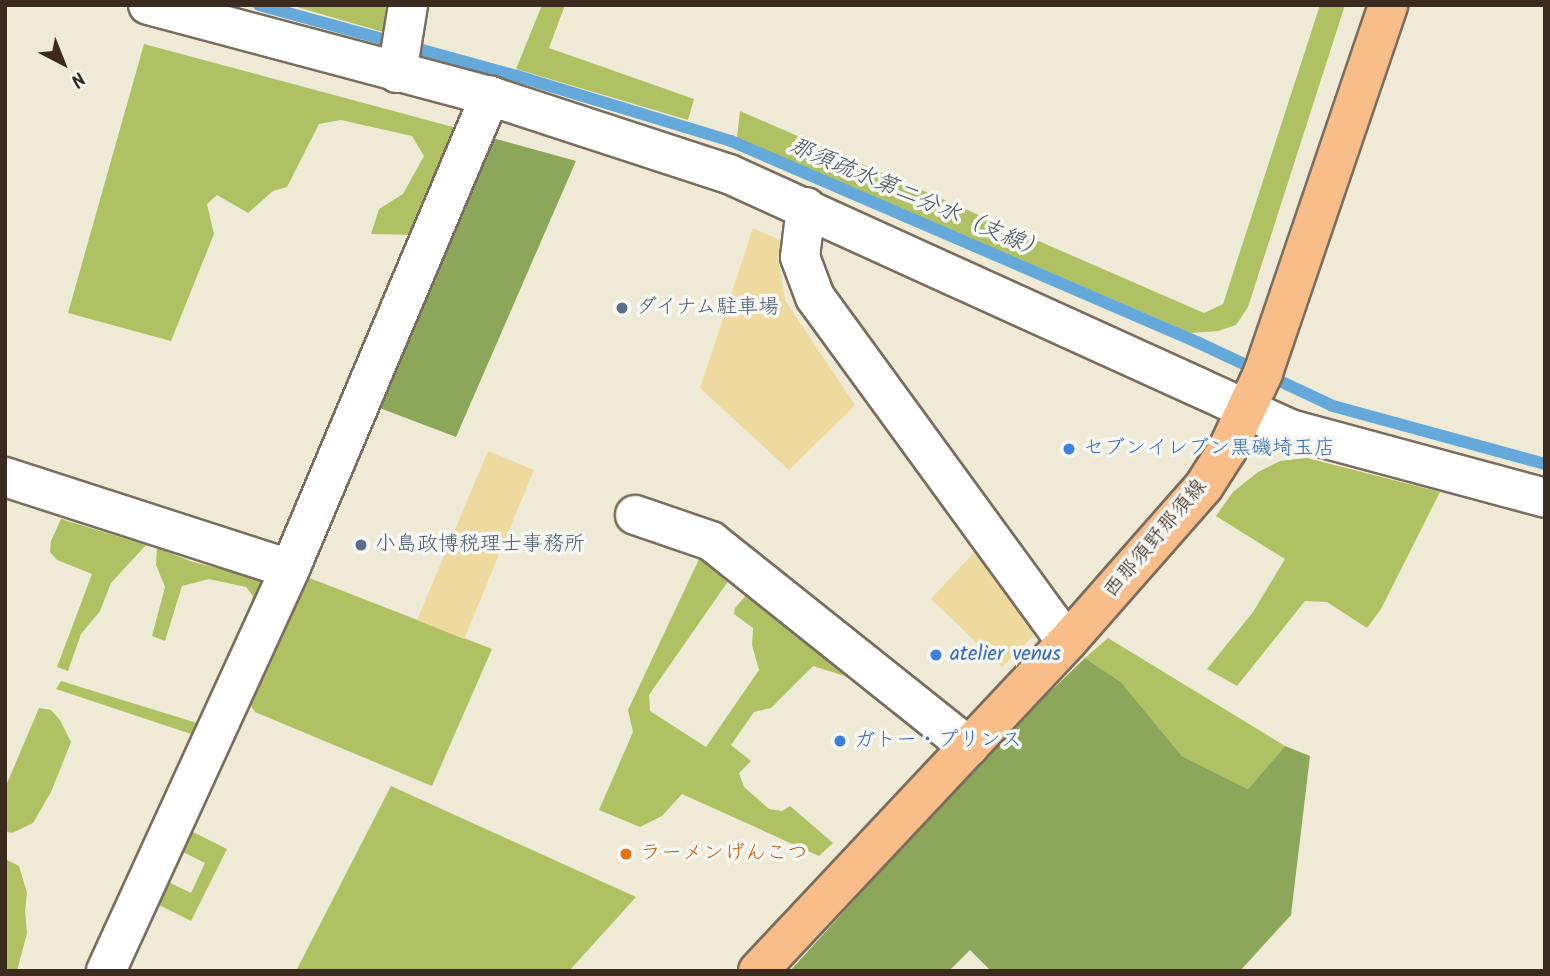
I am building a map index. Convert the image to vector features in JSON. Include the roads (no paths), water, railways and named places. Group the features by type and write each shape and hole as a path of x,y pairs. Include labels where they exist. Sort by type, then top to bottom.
{"main road":[{"name":"西那須野那須線","path":"758,971 1067,642 1204,486 1246,410 1277,337 1388,5"}],"street":[{"path":"148,5 490,96 664,151 729,174 806,207 1246,410 1328,442 1545,498"},
{"path":"397,73 408,5"},
{"path":"106,971 290,569 490,96"},
{"path":"806,207 800,257 815,297 1067,642"},
{"path":"5,477 290,569"},
{"path":"635,515 711,541 969,747"}],"waterway":[{"name":"那須疏水第二分水（支線）","path":"259,5 517,76 731,141 1197,342 1333,406 1545,464"}],"place":[{"name":"ダイナム駐車場","path":"622,308"},
{"name":"セブンイレブン黒磯埼玉店","path":"1069,449"},
{"name":"小島政博税理士事務所","path":"361,545"},
{"name":"atelier venus","path":"936,655"},
{"name":"ガトー・プリンス","path":"840,741"},
{"name":"ラーメンげんこつ","path":"626,854"}]}
